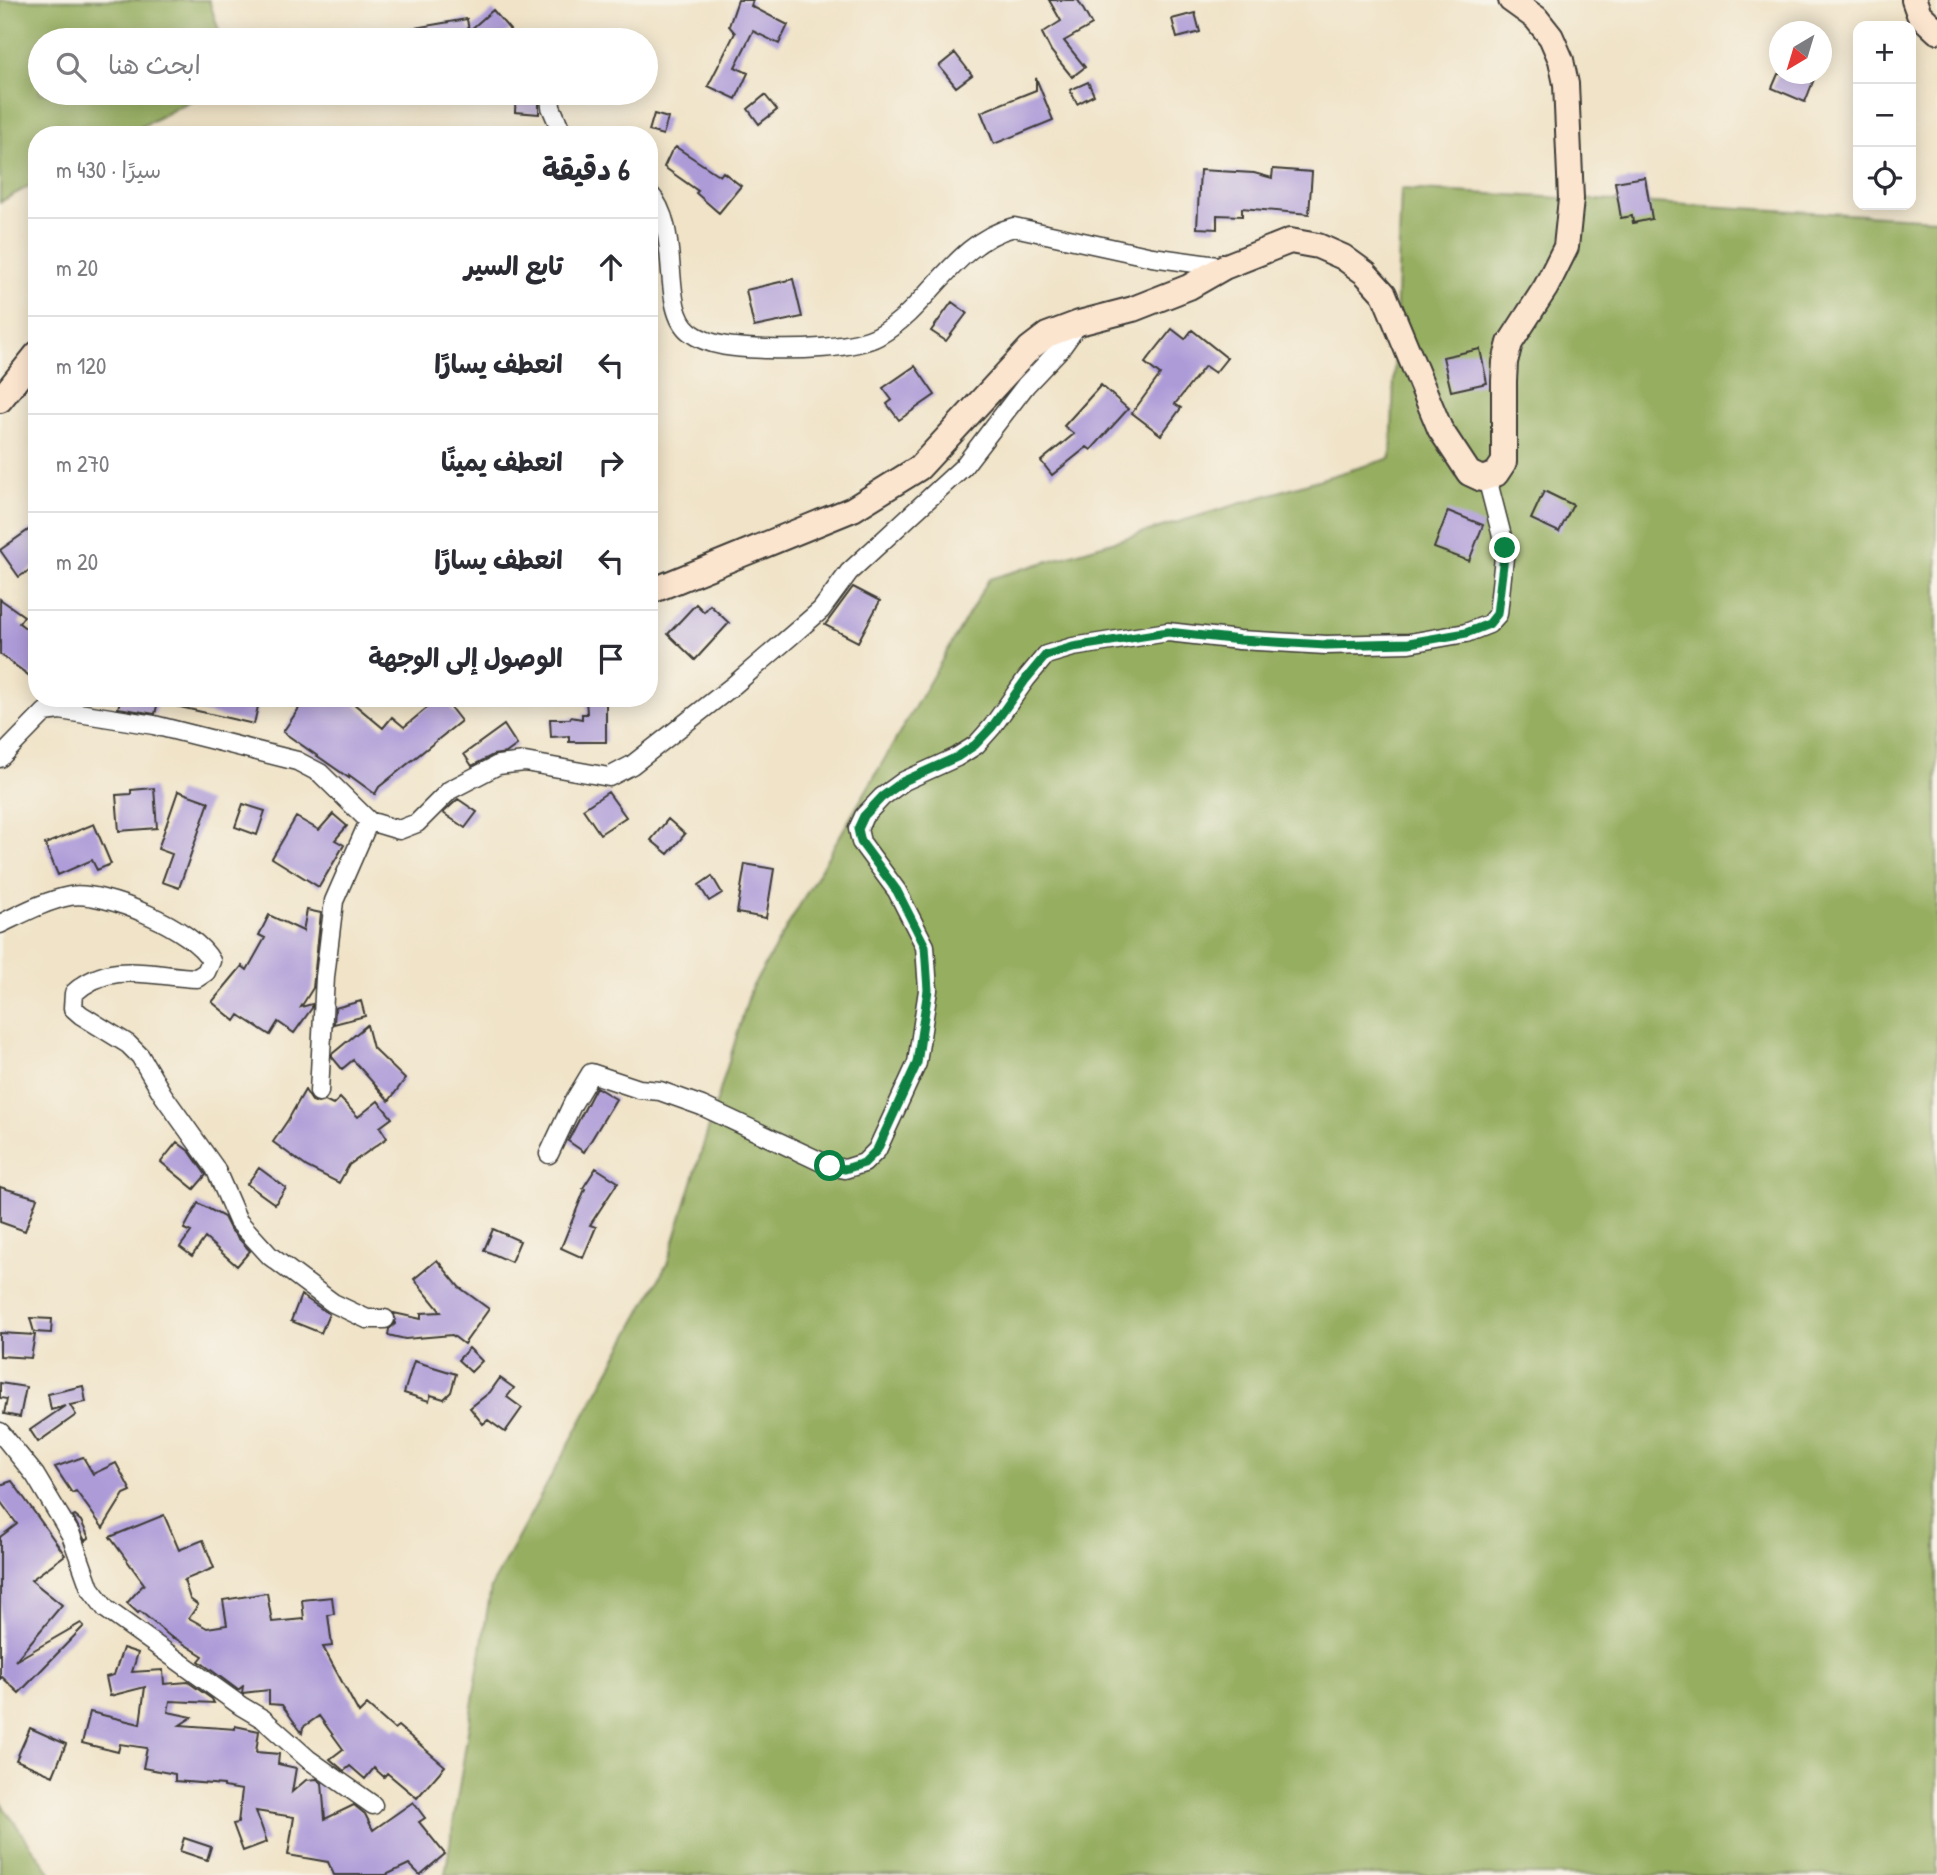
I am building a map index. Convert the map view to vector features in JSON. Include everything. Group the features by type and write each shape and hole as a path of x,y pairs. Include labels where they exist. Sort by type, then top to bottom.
{"street":[{"path":"658,588 853,509 919,468 1030,348 1047,335 1079,323 1133,309 1189,287 1224,267 1290,240 1330,251 1366,273 1384,294 1440,429 1469,473 1477,478 1487,478 1500,471 1504,462 1505,362 1510,343 1546,287 1566,247 1572,199 1566,84 1562,60 1551,37 1536,18 1511,0"},
{"path":"1914,0 1919,14 1937,31"},
{"path":"551,105 559,126"},
{"path":"658,203 666,224 677,319 690,333 702,339 737,348 789,350 848,344 877,337 909,313 968,250 996,232 1014,227 1152,257 1224,267"},
{"path":"0,758 45,712 60,710 154,725 297,761 320,773 369,821 399,830 417,823 450,790 498,765 525,762 609,777 632,765 734,685 821,610 849,572 963,467 1026,385 1061,348 1079,323"},
{"path":"0,400 28,365"},
{"path":"549,1154 573,1103 591,1073 639,1089 660,1091 702,1106 830,1166 845,1169 864,1163 877,1150 917,1063 928,990 925,946 897,891 861,842 858,829 864,816 882,797 904,781 957,757 975,745 992,727 1046,655 1073,647 1168,632 1326,645 1409,643 1466,633 1489,624 1497,614 1505,548 1487,478"},
{"path":"320,1093 325,977 334,901 369,821"},
{"path":"0,924 45,903 73,895 108,900 171,924 207,953 211,961 206,972 197,978 152,972 116,972 74,993 73,1008 128,1044 140,1056 163,1095 215,1168 238,1221 270,1256 333,1303 367,1319 385,1319"},
{"path":"0,1432 35,1475 71,1535 90,1588 106,1609 262,1719 308,1759 373,1805"}],"green space":[{"path":"0,0 209,0 218,28 28,28 28,105 182,105 143,126 28,126 28,187 0,202"},
{"path":"1401,189 1937,219 1937,1875 445,1875 491,1587 667,1264 751,989 989,579 1391,458"},
{"path":"0,1802 52,1875 0,1875"}],"building":[{"path":"738,0 753,0 751,6 788,25 779,44 753,31 735,67 748,73 736,99 708,86 735,33 729,26"},
{"path":"1049,0 1078,0 1092,25 1064,41 1085,67 1072,77 1051,51 1042,33 1061,21"},
{"path":"493,10 508,28 472,28"},
{"path":"1195,13 1200,32 1177,38 1172,19"},
{"path":"467,19 468,28 414,28"},
{"path":"955,53 972,75 956,87 939,66"},
{"path":"1036,78 1053,120 994,144 981,112 1036,90"},
{"path":"1088,82 1094,95 1077,104 1070,90"},
{"path":"1774,84 1812,84 1805,102 1772,88"},
{"path":"765,95 777,110 759,124 748,109"},
{"path":"515,105 539,105 539,114 515,112"},
{"path":"654,114 668,118 663,135 658,134 658,126 650,126"},
{"path":"676,147 720,176 723,172 741,186 719,213 696,193 698,191 664,167"},
{"path":"1273,169 1312,172 1309,214 1242,208 1242,216 1217,215 1217,229 1197,228 1200,170 1254,173 1272,178"},
{"path":"1645,177 1652,219 1633,223 1632,216 1621,218 1615,182"},
{"path":"793,279 802,317 754,327 746,290"},
{"path":"952,302 967,313 946,341 931,331"},
{"path":"1172,329 1185,339 1192,330 1227,358 1215,373 1205,366 1175,404 1181,408 1161,435 1132,413 1160,375 1145,363"},
{"path":"1480,349 1487,383 1451,391 1443,357"},
{"path":"915,366 935,395 899,420 887,404 892,400 883,388"},
{"path":"1101,385 1128,409 1091,450 1087,447 1052,475 1041,461 1074,434 1064,426"},
{"path":"1544,491 1573,505 1559,532 1531,519"},
{"path":"1448,511 1483,525 1469,561 1434,548"},
{"path":"28,530 28,571 19,577 0,550"},
{"path":"853,587 880,601 858,642 825,625"},
{"path":"0,599 24,616 19,623 28,630 28,675 0,654"},
{"path":"696,604 704,612 710,605 729,623 695,660 668,634"},
{"path":"118,707 157,707 155,714"},
{"path":"180,707 258,707 254,724"},
{"path":"300,707 358,707 383,728 392,717 404,727 428,707 450,707 461,721 379,787 375,794 283,732"},
{"path":"587,707 606,707 606,742 569,742 569,736 551,737 550,719 582,719 582,714 587,714"},
{"path":"504,725 517,745 506,753 493,755 472,766 464,754"},
{"path":"154,788 157,828 119,831 116,795 131,794 131,790"},
{"path":"178,791 209,802 179,888 162,882 172,854 158,849"},
{"path":"608,792 626,817 600,834 583,809"},
{"path":"458,799 477,812 465,828 443,813"},
{"path":"243,804 265,811 257,835 235,827"},
{"path":"333,814 347,826 335,840 344,845 319,887 272,858 296,817 319,830"},
{"path":"668,819 685,834 668,854 651,840"},
{"path":"94,824 111,864 97,870 92,860 58,875 45,844"},
{"path":"745,864 774,869 766,918 737,913"},
{"path":"712,876 722,893 709,901 699,885"},
{"path":"307,910 321,913 313,988 301,1007 312,1004 312,1008 294,1033 278,1022 270,1035 239,1015 235,1021 212,1002 242,966 247,970 265,938 259,935 269,915 303,931"},
{"path":"361,1001 365,1016 334,1024 335,1008"},
{"path":"367,1025 373,1048 405,1079 389,1101 353,1060 342,1069 332,1057 332,1054"},
{"path":"596,1087 616,1099 584,1152 568,1141"},
{"path":"305,1090 312,1101 318,1103 325,1101 333,1105 340,1098 358,1117 378,1101 392,1118 380,1127 387,1138 349,1165 339,1183 307,1167 273,1142"},
{"path":"177,1142 190,1152 206,1175 194,1189 161,1162"},
{"path":"259,1168 286,1188 275,1204 247,1184"},
{"path":"596,1168 618,1182 590,1225 596,1227 583,1258 561,1248 585,1189 583,1188"},
{"path":"0,1187 37,1198 25,1231 0,1222"},
{"path":"198,1203 224,1217 230,1229 250,1251 237,1266 205,1238 192,1256 180,1247 191,1232 184,1229"},
{"path":"493,1229 520,1241 511,1262 484,1250"},
{"path":"437,1260 459,1287 489,1309 464,1344 452,1335 405,1339 388,1335 389,1329 395,1324 394,1313 421,1319 421,1313 441,1312 414,1279"},
{"path":"301,1295 329,1314 321,1333 291,1321"},
{"path":"30,1318 52,1319 51,1333 34,1332"},
{"path":"0,1333 35,1335 31,1358 0,1356"},
{"path":"469,1348 482,1361 471,1372 458,1360"},
{"path":"414,1361 456,1374 451,1392 444,1399 431,1395 429,1401 404,1393"},
{"path":"500,1378 514,1388 507,1397 522,1408 505,1432 488,1420 483,1424 470,1408 490,1392"},
{"path":"0,1383 26,1387 20,1417 4,1414 7,1399 0,1398"},
{"path":"83,1386 86,1402 70,1405 76,1415 38,1442 30,1430 65,1406 51,1410 48,1394"},
{"path":"83,1457 93,1474 116,1463 131,1491 124,1494 103,1528 76,1491 72,1493 55,1467"},
{"path":"12,1481 65,1555 31,1580 62,1605 15,1661 81,1623 84,1626 19,1693 2,1677 0,1679 0,1537 17,1524 0,1501 0,1485"},
{"path":"164,1515 179,1550 203,1540 214,1568 184,1580 190,1599 198,1605 189,1618 207,1628 227,1625 223,1600 267,1593 272,1622 304,1619 302,1600 332,1597 334,1614 328,1615 332,1646 323,1647 359,1713 367,1705 394,1729 398,1726 445,1766 417,1798 387,1773 384,1777 374,1768 365,1779 350,1766 344,1771 330,1759 343,1749 319,1716 303,1727 302,1733 282,1705 269,1704 269,1690 242,1693 243,1686 238,1690 199,1661 203,1656 172,1638 127,1603 144,1584 110,1537"},
{"path":"73,1517 81,1521 89,1538 85,1541"},
{"path":"123,1648 138,1653 132,1672 163,1670 164,1684 188,1682 212,1699 214,1703 170,1701 168,1712 192,1717 180,1725 235,1729 235,1726 259,1731 256,1752 279,1754 278,1764 296,1768 292,1792 306,1780 317,1779 322,1783 325,1819 354,1805 365,1814 373,1830 413,1802 425,1818 419,1822 445,1854 420,1875 409,1864 386,1875 334,1875 328,1862 288,1855 294,1817 256,1811 267,1842 243,1851 233,1824 238,1823 242,1790 224,1785 175,1781 175,1774 143,1768 147,1748 120,1744 118,1752 82,1743 90,1712 140,1724 145,1687 110,1696 106,1677 114,1675"},
{"path":"30,1728 66,1744 53,1776 16,1760"},
{"path":"184,1838 211,1847 207,1860 180,1851"}],"route":[{"path":"830,1166 845,1169 864,1163 877,1150 917,1063 928,990 925,946 897,891 861,842 858,829 864,816 882,797 904,781 957,757 975,745 992,727 1046,655 1073,647 1168,632 1326,645 1409,643 1466,633 1489,624 1497,614 1505,548"}]}
